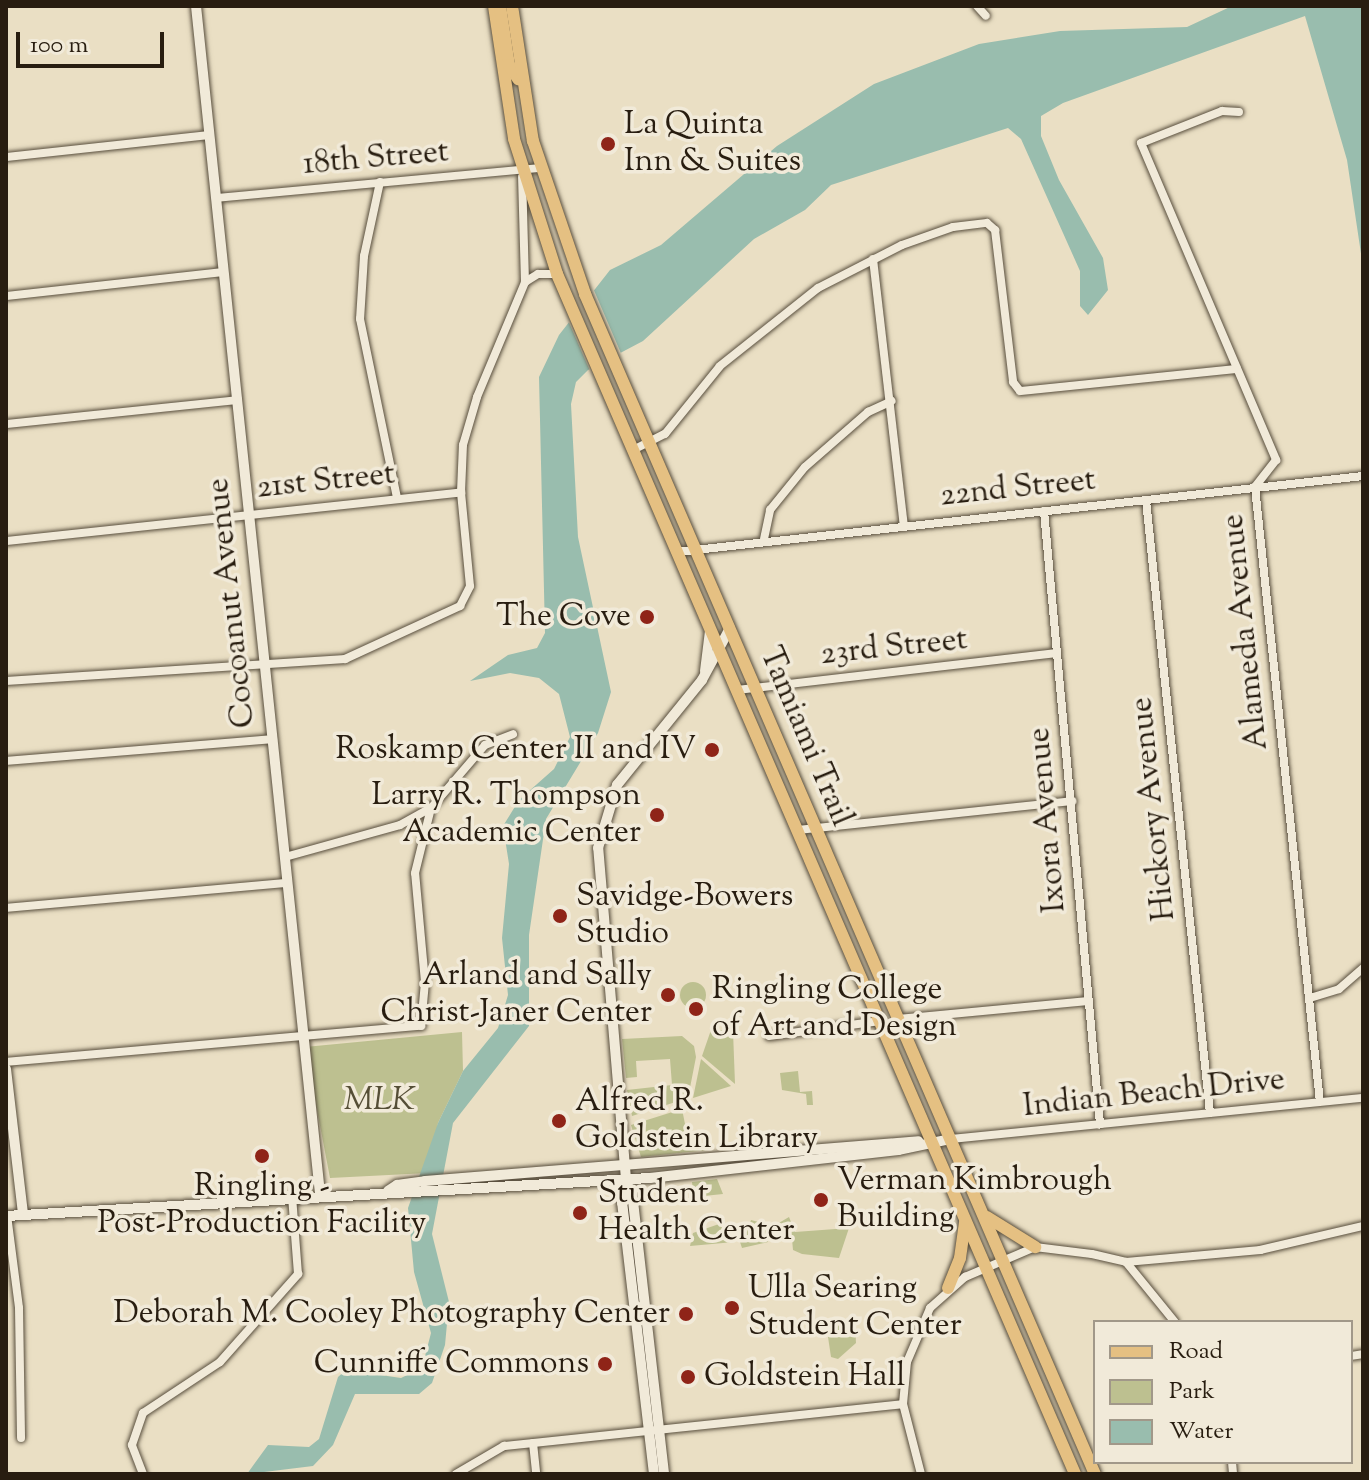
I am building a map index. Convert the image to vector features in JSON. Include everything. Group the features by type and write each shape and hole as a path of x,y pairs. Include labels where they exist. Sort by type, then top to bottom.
{"main road":[{"name":"Tamiami Trail","path":"494,6 522,170 557,274 1075,1474"},
{"path":"500,6 509,65 522,84"},
{"name":"Tamiami Trail","path":"512,6 522,84 540,168 585,294 1095,1474"},
{"path":"866,989 886,1013 898,1019"},
{"path":"880,1021 913,1054"},
{"path":"983,1214 1035,1247"},
{"path":"948,1288 960,1258 965,1218"}],"street":[{"name":"Cocoanut Avenue","path":"196,6 320,1194"},
{"path":"977,6 986,16"},
{"name":"Alameda Avenue","path":"1239,112 1222,111 1141,143 1276,460 1255,487 1320,1102"},
{"path":"6,157 210,135"},
{"name":"18th Street","path":"216,198 540,168"},
{"path":"6,681 265,666 356,656 460,606 470,586 461,492 469,419 525,282 522,170"},
{"path":"380,182 364,256 360,319 397,498"},
{"path":"633,450 665,434 703,386 750,339 818,288 929,234 992,226 1013,382 1020,391 1237,369"},
{"path":"873,259 892,401 904,525"},
{"path":"6,296 224,272"},
{"path":"525,282 538,274 557,274"},
{"path":"6,424 238,400"},
{"path":"764,539 770,510 805,467 868,412 892,401"},
{"name":"22nd Street","path":"677,552 764,539 1363,476"},
{"name":"21st Street","path":"6,541 461,492"},
{"name":"Hickory Avenue","path":"1146,500 1210,1113"},
{"name":"Ixora Avenue","path":"1044,511 1100,1124"},
{"path":"702,680 709,625"},
{"path":"654,1474 654,1430 633,1201 625,1174 597,869 600,833 628,769 702,680 721,652 730,628"},
{"name":"23rd Street","path":"737,690 1057,653"},
{"path":"285,857 379,834 431,808 485,745 513,734"},
{"path":"6,761 273,739"},
{"path":"797,830 1072,801"},
{"path":"6,1062 424,1023 415,873 431,808"},
{"path":"6,908 287,883"},
{"path":"1310,998 1339,989 1363,968"},
{"path":"898,1019 1088,1001"},
{"path":"769,1036 880,1021"},
{"path":"6,1069 23,1214"},
{"name":"Indian Beach Drive","path":"950,1139 1363,1098"},
{"path":"21,1438 19,1308 6,1216 625,1174 898,1150 950,1139"},
{"path":"143,1474 132,1445 143,1413 220,1362 298,1274 292,1196"},
{"path":"921,1474 903,1404 910,1351 928,1312 948,1288 986,1266 1035,1247 1126,1262 1260,1250 1363,1226"},
{"path":"1126,1262 1173,1320"},
{"path":"456,1474 504,1446 903,1404"},
{"path":"654,1430 664,1474"},
{"path":"1064,1449 1081,1442"},
{"path":"533,1443 536,1474"}],"green space":[{"path":"693,982 702,986 706,995 702,1004 693,1008 684,1004 680,995 684,986"},
{"path":"711,1030 733,1031 735,1084 702,1056"},
{"name":"MLK","path":"462,1032 463,1071 438,1123 428,1173 330,1178 305,1047"},
{"path":"682,1036 694,1046 696,1057 688,1098 632,1116 627,1090 672,1085 670,1059 636,1061 637,1077 626,1078 622,1039"},
{"path":"701,1059 731,1086 693,1098"},
{"path":"798,1071 800,1092 812,1091 813,1105 807,1105 806,1094 782,1090 780,1073"},
{"path":"682,1109 689,1144 707,1145 708,1150 641,1157 631,1125"},
{"path":"717,1179 723,1194 694,1197 692,1182"},
{"path":"789,1217 795,1232 849,1228 839,1258 802,1254 793,1250 792,1239 779,1240 777,1224"},
{"path":"751,1220 766,1224 768,1242 742,1248 738,1236 747,1232"},
{"path":"719,1224 734,1242 690,1246 693,1233"},
{"path":"842,1322 855,1324 856,1343 838,1359 831,1357 828,1337"}],"water":[{"path":"1232,6 1363,6 1363,267 1347,160 1305,16 1063,103 1041,116 1041,136 1059,180 1103,258 1108,290 1088,315 1080,306 1080,271 1021,139 1008,128 831,185 805,210 754,239 643,341 588,370 576,382 571,404 578,537 611,692 598,733 546,819 529,935 529,1026 453,1123 432,1234 449,1302 445,1345 432,1383 419,1394 355,1394 333,1445 313,1466 247,1474 268,1445 309,1447 319,1439 338,1377 346,1370 401,1378 422,1368 431,1333 414,1272 408,1208 438,1123 463,1071 498,1028 508,995 502,938 509,864 503,826 519,800 554,769 570,737 559,694 539,678 510,673 470,681 508,655 537,648 545,633 539,377 559,335 610,270 661,245 777,146 874,84 979,44 1060,31 1187,27"}],"pier":[{"path":"593,288 623,358 591,373 567,318"}],"place":[{"name":"La Quinta Inn & Suites","path":"608,144"},
{"name":"The Cove","path":"647,617"},
{"name":"Roskamp Center II and IV","path":"712,750"},
{"name":"Larry R. Thompson Academic Center","path":"657,815"},
{"name":"Savidge-Bowers Studio","path":"560,916"},
{"name":"Arland and Sally Christ-Janer Center","path":"668,995"},
{"name":"Ringling College of Art and Design","path":"696,1009"},
{"name":"Alfred R. Goldstein Library","path":"559,1121"},
{"name":"Ringling - Post-Production Facility","path":"262,1156"},
{"name":"Verman Kimbrough Building","path":"821,1200"},
{"name":"Student Health Center","path":"580,1213"},
{"name":"Ulla Searing Student Center","path":"732,1308"},
{"name":"Deborah M. Cooley Photography Center","path":"686,1314"},
{"name":"Cunniffe Commons","path":"605,1364"},
{"name":"Goldstein Hall","path":"688,1377"}]}
